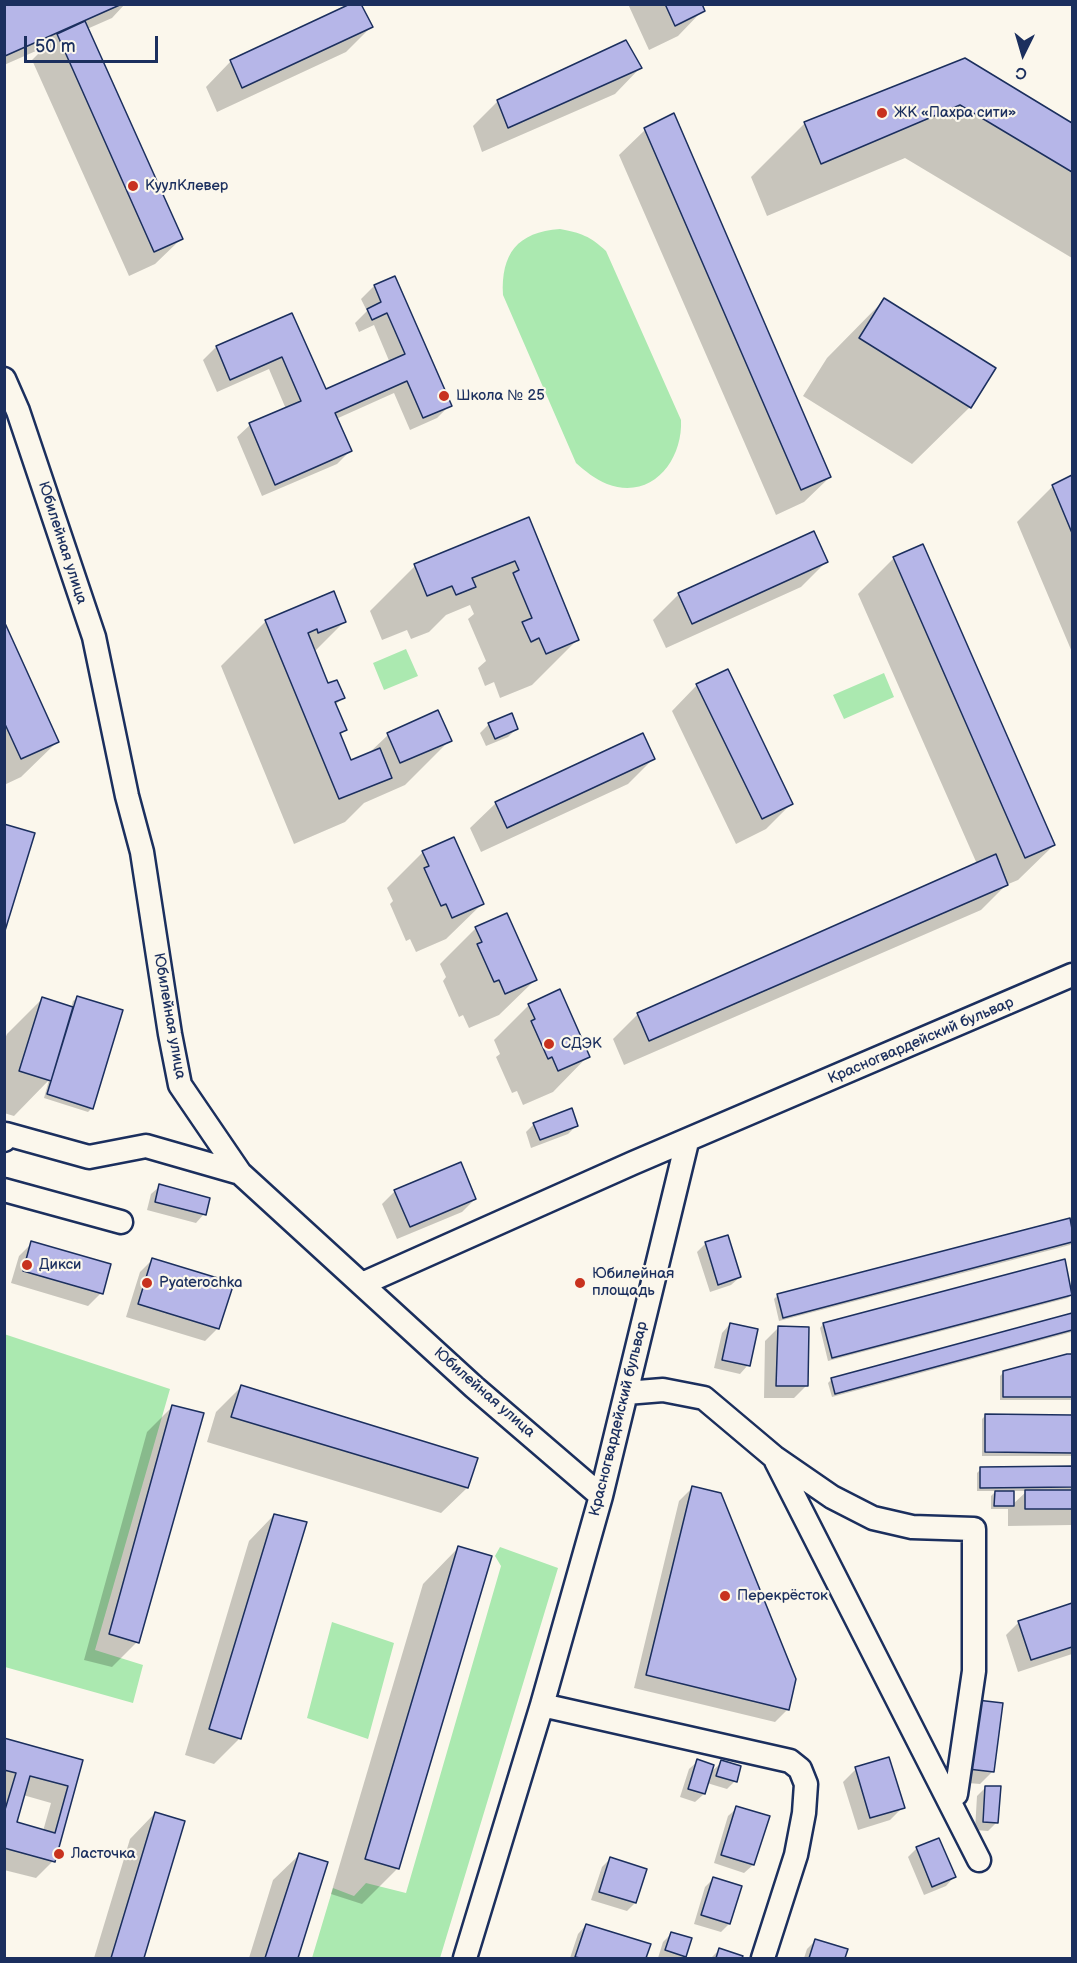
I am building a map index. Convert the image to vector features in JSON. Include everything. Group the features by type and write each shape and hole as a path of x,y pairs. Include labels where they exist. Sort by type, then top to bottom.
{"street":[{"name":"Юбилейная улица","path":"4,379 18,411 94,637 127,796 142,852 180,1084 240,1173 474,1387 601,1496"},
{"name":"Красногвардейский бульвар","path":"465,1959 542,1705 601,1496 687,1142 1072,975"},
{"path":"4,1140 6,1134 89,1157 146,1146 240,1173"},
{"path":"362,1284 687,1142"},
{"path":"4,1190 122,1222"},
{"path":"626,1393 663,1390 704,1398 774,1457 832,1497 873,1518 912,1527 974,1529 974,1671 956,1794 947,1797"},
{"path":"774,1457 979,1860"},
{"path":"542,1705 790,1761 800,1769 806,1784 796,1855 763,1959"}],"green space":[{"path":"560,229 585,236 606,251 681,420 680,435 670,463 650,482 637,487 623,488 607,484 590,475 576,463 503,295 505,268 515,248 523,240 533,235"},
{"path":"406,649 418,676 384,690 373,663"},
{"path":"884,673 894,697 844,719 833,695"},
{"path":"4,1334 170,1389 95,1650 143,1665 133,1703 5,1667"},
{"path":"500,1547 558,1568 440,1958 312,1958 333,1888 354,1896 366,1883 406,1893 501,1566 495,1556"},
{"path":"332,1622 394,1643 368,1739 307,1718"}],"building":[{"path":"4,4 122,4 5,56"},
{"path":"350,4 361,4 373,27 242,88 230,60"},
{"path":"665,4 702,4 705,11 675,26"},
{"path":"85,21 183,239 154,252 57,34"},
{"path":"626,40 642,68 508,128 497,100"},
{"name":"ЖК «Пахра сити»","path":"965,58 1072,123 1072,172 960,105 821,164 804,122"},
{"path":"674,113 831,477 801,490 644,128"},
{"path":"395,276 452,406 423,418 407,381 335,413 352,451 275,485 249,423 301,401 282,357 230,380 216,346 292,313 326,389 405,354 387,313 372,320 367,309 381,302 374,285"},
{"path":"884,298 996,368 971,408 859,338"},
{"path":"1072,475 1072,533 1052,485"},
{"path":"529,517 579,640 546,654 539,638 531,642 522,622 532,618 513,573 519,570 515,561 472,578 476,587 456,595 452,586 427,596 414,564"},
{"path":"814,531 828,562 692,624 678,593"},
{"path":"923,544 1055,845 1025,858 893,557"},
{"path":"334,591 346,622 318,633 317,629 308,633 328,683 337,680 345,698 335,702 347,730 340,733 351,760 380,748 392,778 339,799 265,620"},
{"path":"4,621 59,742 21,759 4,722"},
{"path":"728,669 793,804 762,819 696,684"},
{"path":"438,710 452,741 400,763 387,733"},
{"path":"512,713 518,729 495,739 488,723"},
{"path":"643,733 655,759 507,828 495,802"},
{"path":"4,824 35,833 4,934"},
{"path":"454,837 484,904 452,918 446,904 441,906 424,868 429,866 422,851"},
{"path":"996,854 1008,885 649,1041 637,1013"},
{"path":"507,913 537,980 505,994 499,980 494,982 477,944 482,942 475,927"},
{"path":"560,989 590,1057 558,1071 552,1057 548,1059 531,1021 535,1019 528,1004"},
{"path":"77,996 123,1010 93,1109 47,1094"},
{"path":"42,997 73,1007 51,1081 19,1071"},
{"path":"572,1108 578,1126 540,1140 533,1123"},
{"path":"461,1162 476,1199 410,1227 394,1190"},
{"path":"159,1184 210,1198 206,1215 155,1202"},
{"path":"1070,1218 1072,1242 783,1318 777,1294"},
{"path":"728,1235 741,1277 718,1285 705,1242"},
{"path":"31,1241 111,1264 103,1294 23,1271"},
{"path":"152,1258 234,1283 219,1329 138,1304"},
{"path":"1065,1259 1072,1295 832,1358 823,1323"},
{"path":"1072,1313 1072,1330 835,1394 831,1378"},
{"path":"730,1323 758,1329 750,1366 722,1360"},
{"path":"778,1326 809,1327 808,1386 776,1386"},
{"path":"1072,1354 1072,1397 1003,1397 1003,1371"},
{"path":"241,1385 478,1458 468,1488 231,1417"},
{"path":"172,1405 204,1413 139,1643 109,1634"},
{"path":"985,1414 1072,1415 1072,1453 985,1452"},
{"path":"1072,1466 1072,1487 980,1488 980,1467"},
{"path":"692,1486 721,1493 796,1679 789,1710 646,1675"},
{"path":"1025,1490 1072,1490 1072,1509 1025,1509"},
{"path":"995,1491 1014,1491 1014,1506 994,1506"},
{"path":"274,1514 307,1522 241,1739 209,1729"},
{"path":"458,1546 492,1556 399,1869 365,1859"},
{"path":"1072,1603 1072,1647 1031,1660 1018,1621"},
{"path":"977,1700 1003,1703 994,1772 968,1769"},
{"path":"4,1738 83,1760 55,1862 4,1848 4,1813 16,1773 4,1770","holes":["30,1776 68,1786 55,1833 17,1822"]},
{"path":"889,1757 905,1808 870,1818 855,1767"},
{"path":"697,1759 714,1765 705,1794 688,1789"},
{"path":"721,1760 741,1766 737,1782 716,1776"},
{"path":"985,1786 1001,1786 998,1823 983,1822"},
{"path":"736,1806 770,1816 754,1865 721,1855"},
{"path":"155,1812 185,1821 144,1958 111,1958"},
{"path":"939,1838 956,1877 932,1887 916,1847"},
{"path":"299,1853 328,1862 298,1958 265,1958"},
{"path":"610,1857 647,1869 636,1903 599,1892"},
{"path":"713,1877 742,1886 730,1924 701,1915"},
{"path":"586,1924 651,1944 646,1958 575,1957"},
{"path":"671,1932 692,1938 686,1957 665,1950"},
{"path":"815,1939 848,1949 845,1958 809,1958"},
{"path":"719,1948 743,1956 742,1958 716,1958"}],"place":[{"name":"ЖК «Пахра сити»","path":"882,113"},
{"name":"КуулКлевер","path":"133,186"},
{"name":"Школа № 25","path":"444,396"},
{"name":"СДЭК","path":"549,1044"},
{"name":"Дикси","path":"27,1265"},
{"name":"Pyaterochka","path":"147,1283"},
{"name":"Юбилейная площадь","path":"580,1283"},
{"name":"Перекрёсток","path":"725,1596"},
{"name":"Ласточка","path":"59,1854"}]}
